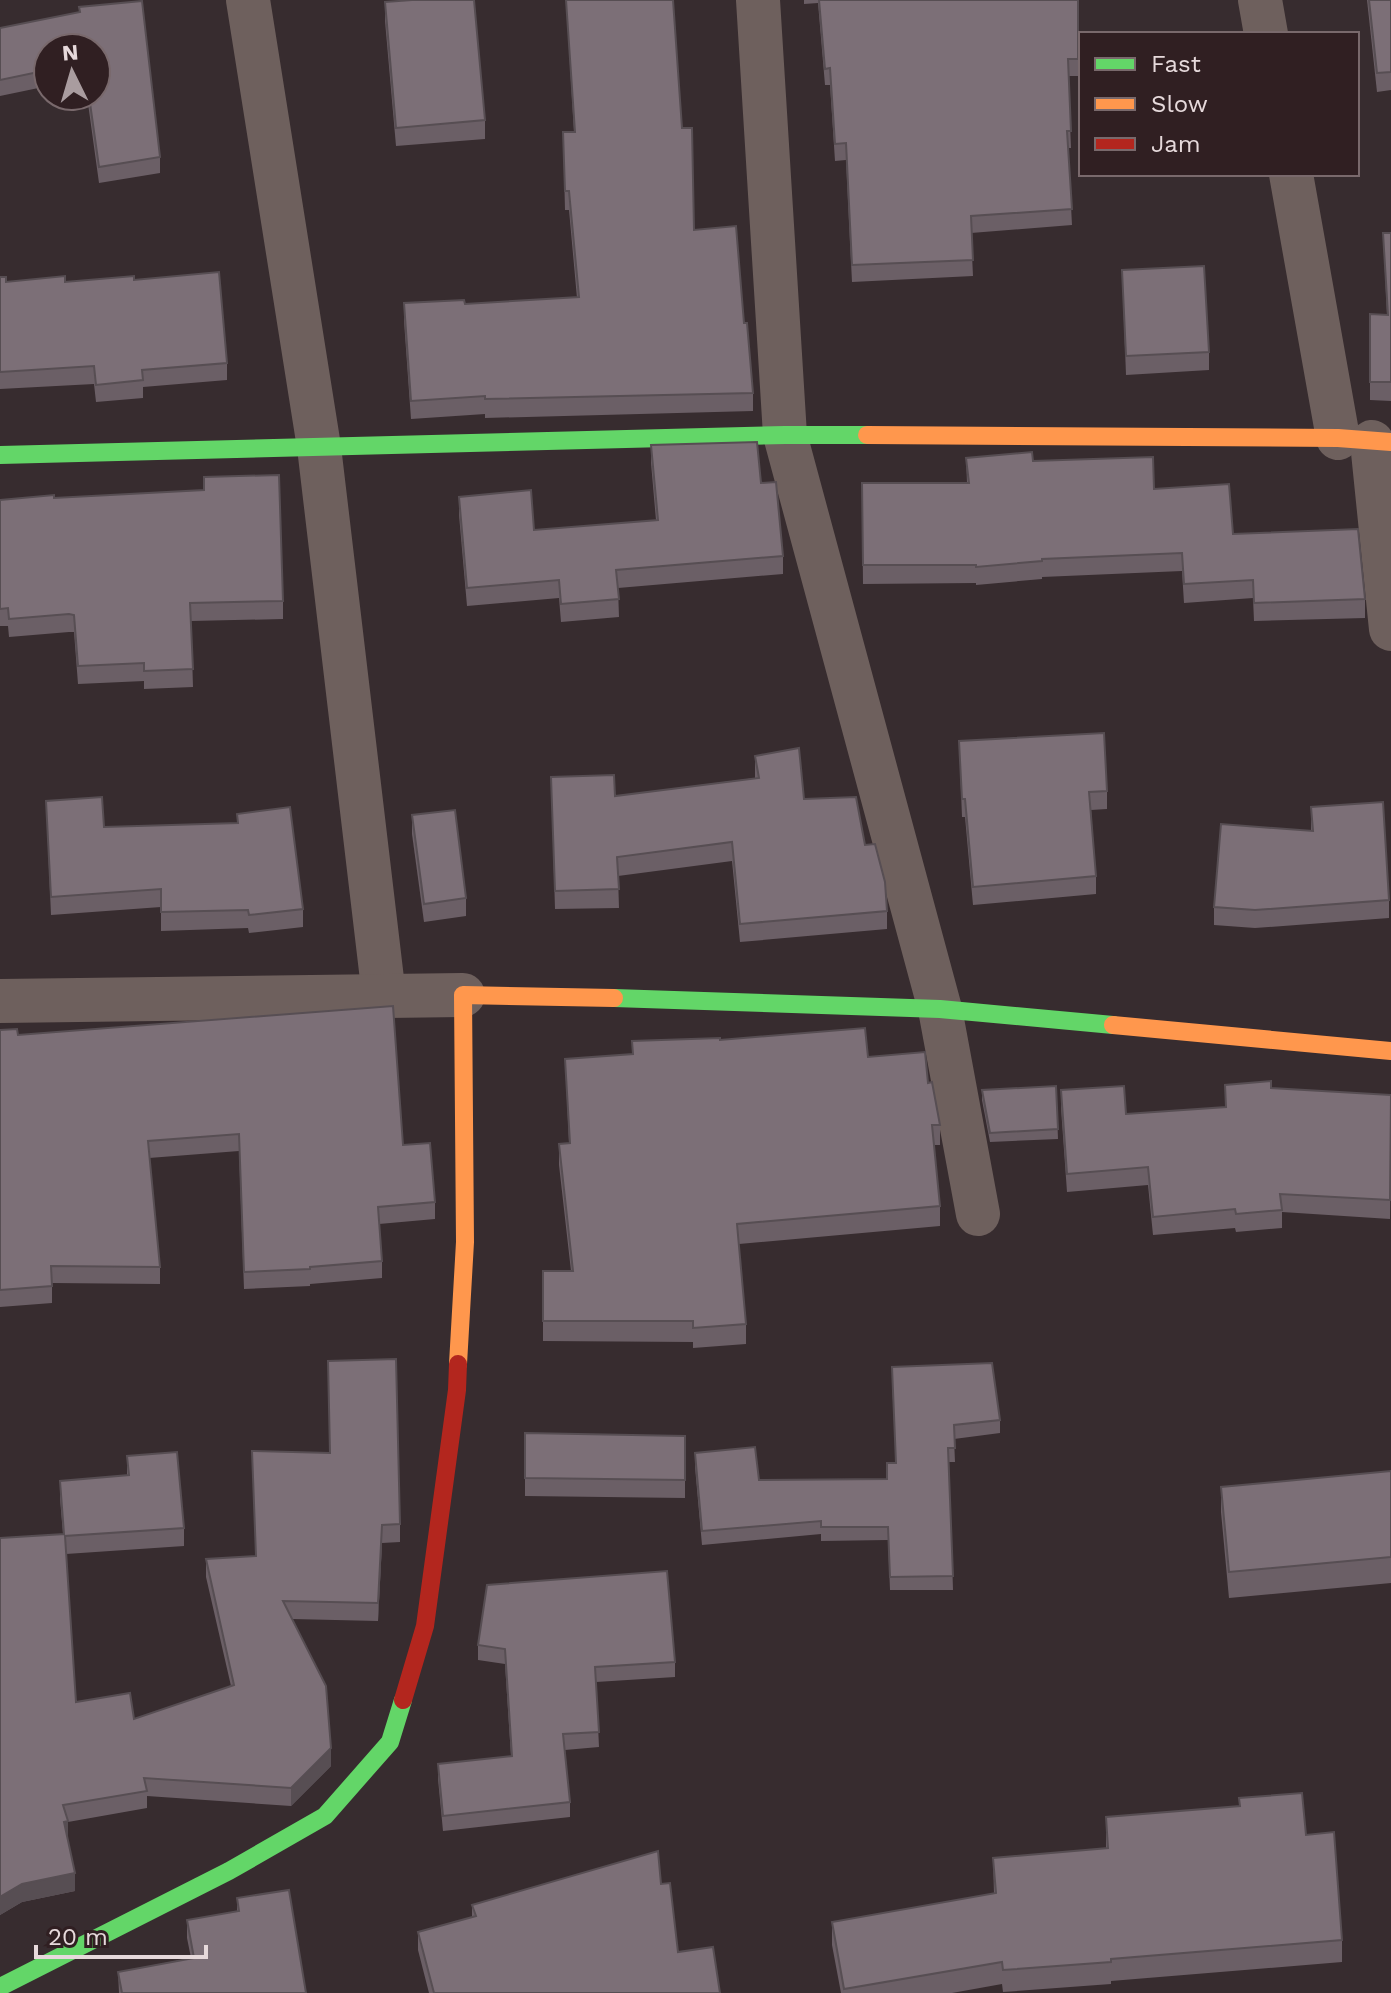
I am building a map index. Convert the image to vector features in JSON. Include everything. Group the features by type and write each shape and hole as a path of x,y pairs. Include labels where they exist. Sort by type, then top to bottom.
{"street":[{"path":"248,0 319,447 384,996"},
{"path":"758,0 785,435 940,1009 978,1214"},
{"path":"1260,0 1266,32"},
{"path":"1292,176 1367,440 1391,629"},
{"path":"0,455 785,435 1367,440"},
{"path":"0,1987 229,1871 325,1816 390,1742 425,1626 457,1390 465,1242 463,995"},
{"path":"0,1001 463,995 940,1009 1391,1051"}],"building":[{"path":"474,0 485,120 396,128 385,2"},
{"path":"566,0 673,0 682,128 692,128 694,230 736,226 753,393 485,399 485,396 411,401 404,303 464,300 465,304 579,297 569,191 565,191 563,132 575,132"},
{"path":"819,0 1078,0 1078,59 1068,59 1071,131 1067,131 1072,209 971,216 973,260 852,265 846,143 835,144 830,68 825,69"},
{"path":"1369,0 1391,0 1391,72 1377,73"},
{"path":"142,1 160,157 99,167 91,112 112,112 112,32 32,32 32,73 0,80 0,28 80,12 79,7"},
{"path":"1383,233 1391,233 1391,382 1370,382 1370,314 1388,315"},
{"path":"1204,266 1209,352 1126,356 1122,270"},
{"path":"219,272 227,363 142,370 143,380 96,385 94,366 0,372 0,277 6,277 6,282 65,276 65,282 134,276 134,280"},
{"path":"757,442 761,483 776,482 783,556 616,570 619,599 561,604 559,580 467,588 459,497 531,490 534,530 658,520 651,445"},
{"path":"1032,452 1033,461 1153,457 1154,489 1229,484 1233,534 1358,529 1365,599 1254,603 1253,580 1184,584 1182,553 1042,559 976,567 863,565 862,483 969,483 966,458"},
{"path":"279,475 283,601 190,603 193,669 144,671 144,663 78,666 74,615 9,619 8,608 0,609 0,500 204,490 204,477"},
{"path":"1104,733 1107,791 1089,792 1096,876 973,887 965,799 962,799 959,741"},
{"path":"799,748 804,799 856,797 865,845 875,844 885,882 887,911 740,924 732,842 617,857 619,889 555,891 551,777 614,775 615,796 759,778 755,756"},
{"path":"102,797 104,827 238,823 237,814 290,807 303,909 249,915 248,910 161,912 161,889 51,897 46,801"},
{"path":"1383,802 1389,900 1255,910 1214,907 1221,824 1313,831 1311,807"},
{"path":"455,810 466,898 424,904 412,815"},
{"path":"393,1006 403,1145 430,1143 435,1202 378,1207 382,1261 244,1272 239,1134 148,1141 160,1267 51,1266 52,1286 0,1290 0,1030 17,1029 18,1035"},
{"path":"865,1028 868,1057 925,1052 928,1083 932,1082 940,1125 932,1125 940,1206 737,1224 746,1324 693,1328 693,1321 543,1321 543,1271 573,1271 559,1144 570,1143 565,1059 633,1054 632,1041 720,1040"},
{"path":"1271,1081 1271,1088 1391,1095 1390,1200 1280,1194 1282,1210 1236,1214 1235,1209 1153,1217 1148,1167 1067,1174 1061,1090 1124,1086 1126,1114 1226,1107 1225,1085"},
{"path":"1056,1086 1058,1129 990,1133 982,1090"},
{"path":"396,1359 400,1524 382,1525 378,1603 283,1601 326,1686 331,1748 291,1788 144,1778 147,1791 63,1805 75,1873 22,1884 0,1897 0,1538 64,1534 60,1481 129,1475 127,1456 177,1452 184,1528 65,1536 76,1702 130,1693 134,1719 234,1685 206,1559 256,1556 252,1451 330,1453 328,1361"},
{"path":"992,1363 1000,1420 954,1425 955,1448 948,1448 953,1576 890,1577 888,1527 821,1527 821,1521 702,1531 695,1453 755,1447 759,1480 887,1479 887,1463 896,1463 892,1367"},
{"path":"525,1433 685,1436 685,1480 525,1478"},
{"path":"1391,1471 1391,1557 1229,1572 1221,1487"},
{"path":"667,1571 675,1662 595,1667 599,1732 563,1734 570,1802 443,1816 438,1764 512,1756 505,1649 478,1645 487,1585"},
{"path":"1302,1793 1306,1835 1334,1832 1342,1940 1003,1970 1002,1962 844,1989 832,1922 996,1893 993,1858 1108,1848 1106,1817 1240,1806 1239,1798"},
{"path":"658,1851 661,1884 670,1883 678,1952 713,1947 720,1993 434,1993 418,1932 476,1916 472,1905"},
{"path":"289,1890 306,1993 122,1993 118,1972 194,1958 187,1920 239,1911 237,1898"}],"traffic: fast":[{"path":"0,455 867,435"},
{"path":"614,998 940,1009 1113,1025"},
{"path":"0,1987 229,1871 325,1816 390,1742 403,1700"}],"traffic: slow":[{"path":"867,435 1338,438 1391,442"},
{"path":"458,1364 465,1242 463,995 614,998"},
{"path":"1113,1025 1391,1051"}],"traffic: jam":[{"path":"403,1700 425,1626 458,1364"}]}
